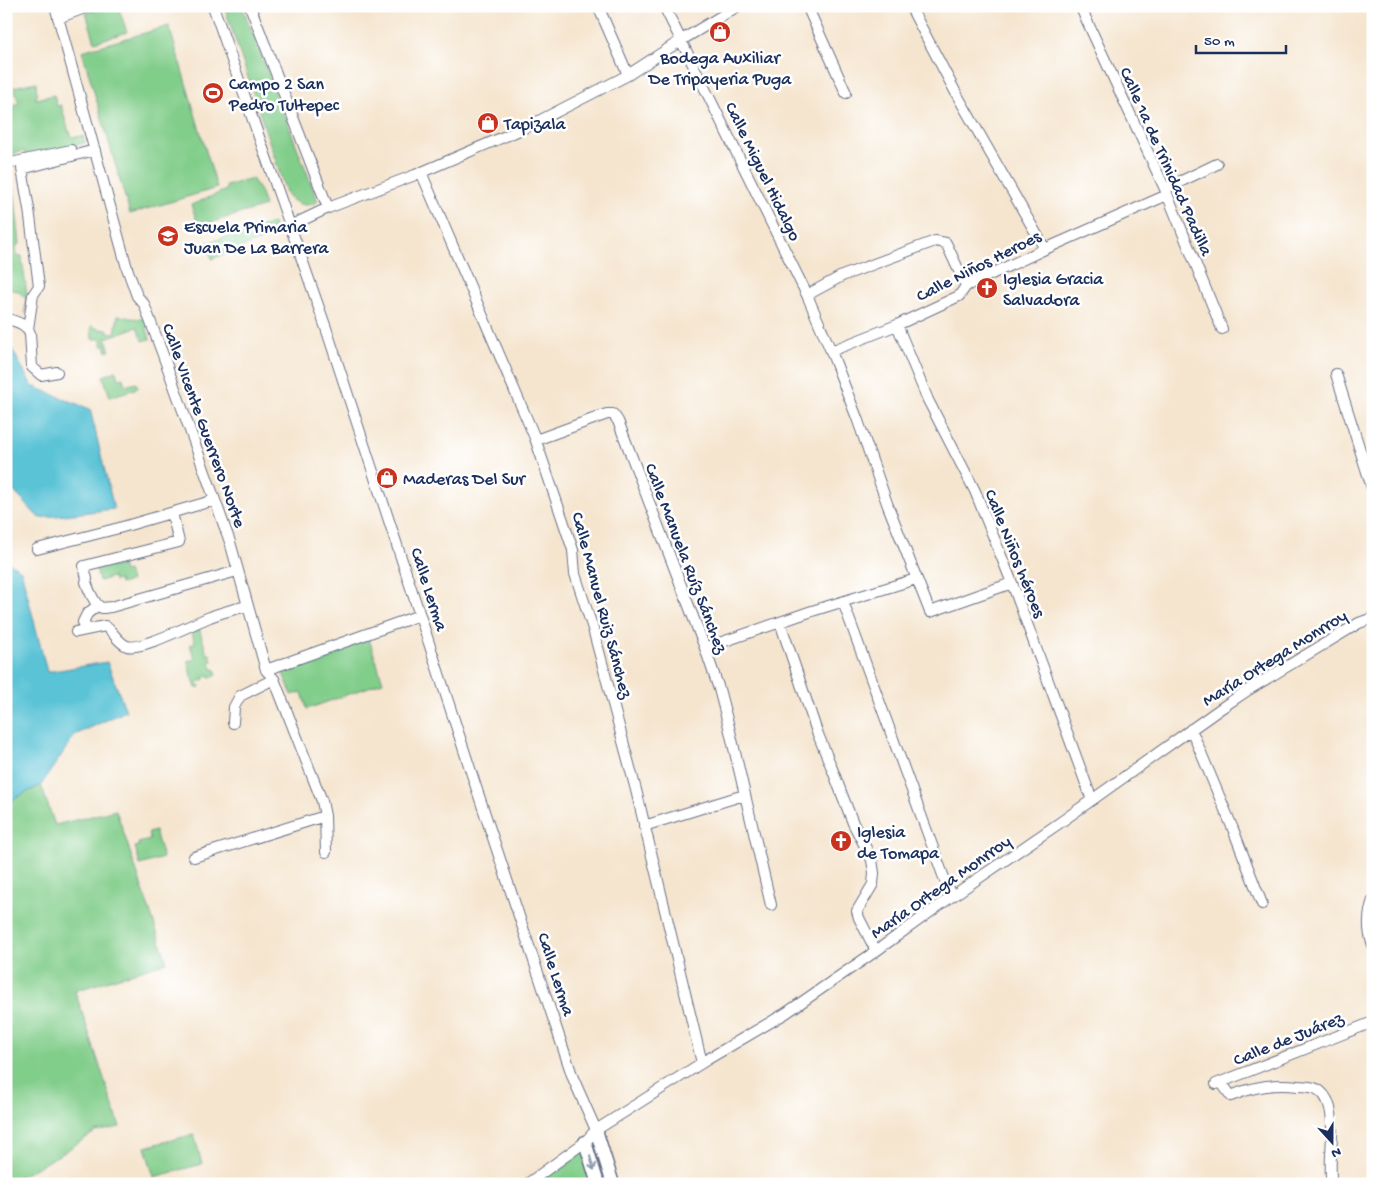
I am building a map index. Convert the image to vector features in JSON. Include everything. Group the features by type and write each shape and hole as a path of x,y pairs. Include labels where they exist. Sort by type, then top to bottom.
{"street":[{"name":"Calle VIcente Guerrero Norte","path":"55,6 127,268 138,296 144,304 230,542 266,670 274,679 322,801 325,816 326,852"},
{"path":"58,18 90,6"},
{"name":"Calle Lerma","path":"213,6 326,328 574,1078 596,1130 614,1184"},
{"path":"250,6 328,208"},
{"path":"598,6 628,75"},
{"name":"Calle Miguel Hidalgo","path":"664,6 807,295 831,351 930,612 1012,583"},
{"path":"290,226 328,208 529,126 628,75 680,40 738,6"},
{"path":"806,6 846,92"},
{"path":"910,6 956,93 1045,248"},
{"name":"Calle 1a de Trinidad Padilla","path":"1080,6 1166,192 1222,329"},
{"path":"11,163 95,147"},
{"path":"57,372 41,375 32,367 28,328 33,295 39,286 22,170 95,147"},
{"name":"Calle Niños Heroes","path":"831,351 897,325 959,296 966,286 1166,192 1218,164"},
{"name":"Calle Manuel Ruiz Sánchez","path":"420,172 536,440 573,550 575,574 605,674 702,1063"},
{"path":"807,295 842,276 935,241 946,243 966,286"},
{"path":"6,318 23,324 28,328"},
{"name":"Calle Niños héroes","path":"897,325 928,400 975,491 1012,583 1092,800"},
{"path":"1336,374 1373,491"},
{"name":"Calle Manuela Ruíz Sánchez","path":"536,440 607,414 613,414 622,432 705,648 729,727 771,905"},
{"path":"37,549 119,528 215,500"},
{"path":"172,513 179,542 79,567 98,605 103,608 111,607 237,572"},
{"path":"705,648 916,579"},
{"path":"842,602 951,897"},
{"path":"87,630 83,622 87,614 98,605"},
{"path":"76,632 105,626 112,630 122,643 135,647 170,635 211,617 247,606"},
{"path":"266,670 420,616"},
{"name":"María Ortega Monrroy","path":"527,1184 585,1142 596,1130 786,1013 1248,690 1324,643 1359,623 1373,618"},
{"path":"780,622 816,732 832,766 853,823 872,860 873,884 857,911 876,951"},
{"path":"233,723 234,707 240,696 274,679"},
{"path":"1191,729 1262,904"},
{"path":"644,826 744,795"},
{"path":"194,857 325,816"},
{"path":"1373,900 1370,908 1369,934 1373,944"},
{"name":"Calle de Juárez","path":"1332,1184 1330,1175 1332,1131 1330,1108 1326,1097 1319,1090 1286,1084 1246,1090 1231,1096 1218,1083 1373,1022"},
{"path":"585,1142 598,1184"}],"green space":[{"path":"105,6 118,6 127,32 95,42 86,13"},
{"path":"224,6 242,6 318,201 310,205 294,201 287,195"},
{"path":"169,26 217,188 130,214 82,51"},
{"path":"36,82 36,99 54,95 57,106 61,105 72,137 83,136 85,143 26,157 24,151 6,156 6,107 19,103 14,87"},
{"path":"252,178 261,193 265,206 199,226 191,205 226,190 226,186"},
{"path":"14,189 20,244 16,246 17,256 22,256 27,294 25,313 26,299 18,291 6,289 6,190"},
{"path":"273,223 276,234 212,259 206,243"},
{"path":"118,315 144,319 150,339 143,341 137,327 106,338 110,351 107,352 105,345 102,346 101,339 92,339 91,326 115,333"},
{"path":"116,371 119,379 123,378 125,386 136,383 138,388 110,397 103,376"},
{"path":"109,561 111,567 122,565 124,572 128,571 131,581 120,584 119,580 114,581 113,577 99,581 95,565"},
{"path":"199,628 207,654 210,654 212,669 215,669 217,675 210,678 209,675 205,677 205,679 198,682 200,687 196,688 187,661 195,659 190,645 195,643 191,631"},
{"path":"369,639 383,682 307,709 302,692 292,695 282,671"},
{"path":"41,785 55,825 116,810 167,962 75,991 120,1127 95,1132 61,1154 6,1184 6,803"},
{"path":"155,831 163,858 140,865 135,847 139,846 138,843 150,840 148,833"},
{"path":"194,1134 202,1164 154,1177 145,1147"},
{"path":"588,1147 598,1184 536,1184"}],"water":[{"path":"6,338 32,386 90,409 114,509 39,518 9,486 6,486"},
{"path":"6,561 21,570 47,672 107,662 126,711 75,735 41,785 6,803"}],"place":[{"name":"Bodega Auxiliar De Tripayeria Puga","path":"720,32"},
{"name":"Campo 2 San Pedro Tultepec","path":"213,93"},
{"name":"Tapizala","path":"488,123"},
{"name":"Escuela Primaria Juan De La Barrera","path":"168,236"},
{"name":"Iglesia Gracia Salvadora","path":"987,288"},
{"name":"Maderas Del Sur","path":"387,478"},
{"name":"Iglesia de Tomapa","path":"841,841"}]}
